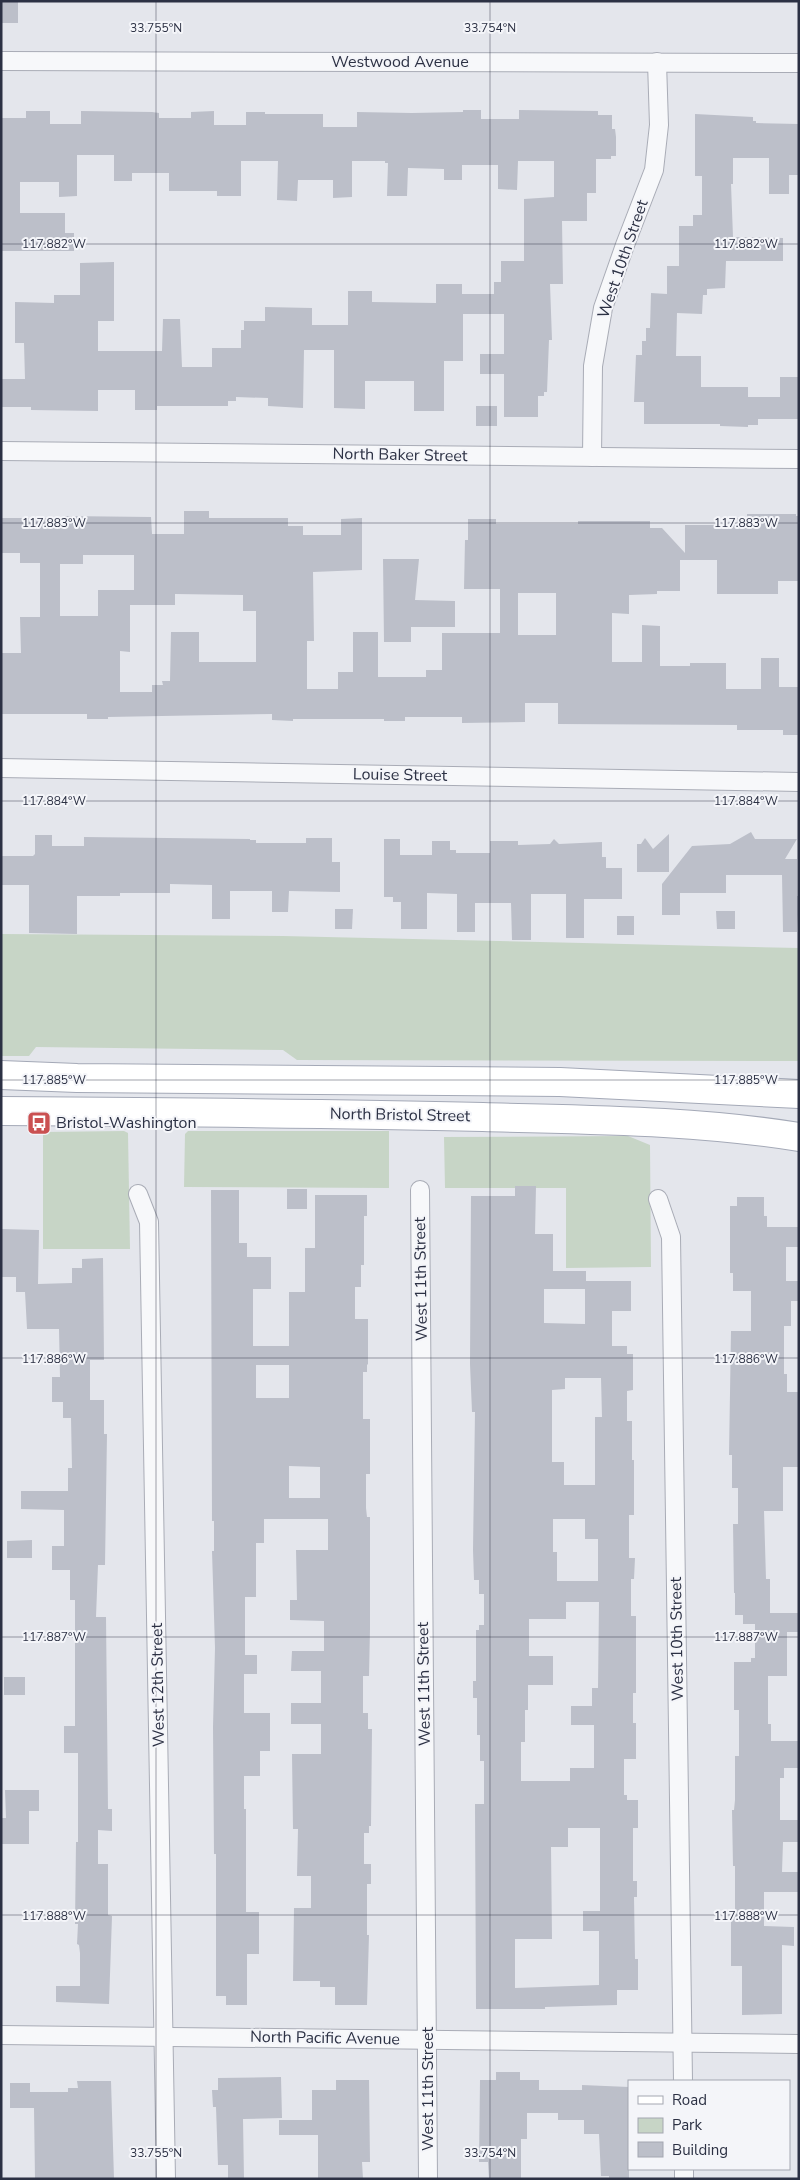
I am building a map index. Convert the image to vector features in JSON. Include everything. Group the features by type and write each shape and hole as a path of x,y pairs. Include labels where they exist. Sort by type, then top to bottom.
{"main road":[{"name":"North Bristol Street","path":"1,1076 137,1079 560,1082 799,1094"},
{"name":"North Bristol Street","path":"1,1111 304,1113 656,1121 741,1127 799,1136"}],"street":[{"name":"Westwood Avenue","path":"1,61 799,63"},
{"name":"West 10th Street","path":"592,457 593,366 603,308 654,170 659,125 657,62"},
{"name":"North Baker Street","path":"1,451 799,459"},
{"name":"Louise Street","path":"1,768 799,782"},
{"name":"West 11th Street","path":"420,1190 428,2179"},
{"name":"West 12th Street","path":"138,1194 149,1222 166,2179"},
{"name":"West 10th Street","path":"658,1199 672,1237 683,2080"},
{"name":"North Pacific Avenue","path":"1,2035 164,2035 799,2044"}],"green space":[{"path":"1,934 283,936 799,948 799,1061 297,1060 283,1050 36,1047 29,1056 1,1056"},
{"path":"124,1131 128,1133 130,1249 43,1249 43,1132"},
{"path":"188,1131 389,1131 389,1188 184,1187 185,1134"},
{"path":"628,1136 650,1145 651,1267 566,1268 566,1188 445,1188 444,1137"}],"building":[{"path":"1,1 18,1 18,23 1,23"},
{"path":"463,110 481,110 481,119 519,119 519,110 598,111 598,115 612,115 612,129 615,129 616,137 616,156 611,156 611,159 596,159 596,193 587,193 587,221 562,221 563,284 550,284 552,340 549,340 547,392 544,392 544,396 538,396 538,417 504,417 504,374 480,374 480,354 504,354 504,314 463,314 463,361 444,361 444,411 414,411 414,381 365,381 365,409 334,408 334,350 304,350 303,408 268,406 268,398 236,397 236,401 228,401 228,406 157,406 157,410 135,410 135,390 98,390 98,411 31,410 31,407 1,407 1,379 25,379 24,343 15,343 15,302 54,303 54,295 80,295 80,263 114,262 114,321 98,321 98,351 162,351 163,319 180,319 182,367 212,367 212,348 241,348 241,330 244,330 244,321 265,321 265,307 312,308 312,325 348,325 348,291 372,291 372,302 436,303 436,284 462,284 462,294 494,294 494,282 501,282 501,261 524,261 524,199 554,197 554,161 518,161 517,190 498,189 498,165 462,165 462,180 444,180 444,169 408,168 407,196 387,196 388,163 385,163 385,161 352,161 352,197 333,198 333,180 298,180 297,201 277,200 278,161 241,161 241,196 217,196 217,191 169,191 169,173 132,173 132,181 114,181 114,155 77,155 77,196 59,197 59,182 20,182 20,213 65,213 65,233 74,233 74,251 1,251 1,118 26,118 26,111 50,111 50,124 81,124 81,111 152,112 159,113 159,118 191,118 191,112 214,111 214,125 246,125 246,112 265,112 265,114 323,114 323,127 357,127 357,112 412,113 463,112"},
{"path":"695,114 753,117 753,121 756,121 756,123 799,124 799,175 789,175 789,194 769,194 769,158 733,158 733,184 731,184 733,237 783,238 783,261 726,261 725,288 707,289 707,295 703,295 702,314 677,313 676,356 701,356 701,387 748,387 748,397 780,397 780,377 799,377 799,419 758,419 758,425 748,425 748,427 720,426 720,424 644,424 644,402 634,402 636,355 642,355 642,341 646,341 646,328 650,328 651,293 667,294 667,266 679,266 679,226 693,226 693,215 702,215 702,176 695,176"},
{"path":"476,406 497,406 497,426 476,426"},
{"path":"184,511 209,511 209,518 288,518 288,526 303,526 303,535 341,535 341,519 362,518 362,570 313,572 314,641 307,641 307,689 338,689 338,672 353,672 353,632 378,632 378,677 426,677 426,670 442,670 442,633 500,633 500,589 464,589 465,540 468,540 468,519 496,519 496,524 578,524 578,521 650,521 650,528 662,528 685,553 685,525 737,525 737,518 747,518 747,514 796,514 796,516 799,516 799,581 778,581 778,594 717,594 717,560 680,560 680,591 657,591 657,594 629,595 629,614 612,613 612,662 642,662 642,625 660,626 660,666 690,666 690,663 726,663 726,689 761,689 761,658 779,658 779,687 799,687 799,735 783,735 783,730 737,730 737,725 558,724 558,703 525,703 525,722 462,723 462,717 405,717 405,721 384,721 384,719 293,719 293,721 272,720 272,714 87,719 87,714 1,714 1,653 21,653 20,617 40,617 40,563 20,563 20,553 1,553 1,518 64,518 64,516 151,517 152,534 184,534","holes":["83,555 134,555 134,590 98,590 98,616 60,616 60,564 83,564","518,593 556,593 556,635 518,635","175,594 243,595 243,611 256,611 256,662 199,662 199,632 171,632 170,681 162,681 163,685 152,685 152,692 120,692 120,651 130,652 130,605 175,605"]},
{"path":"383,559 419,559 415,600 455,601 455,627 411,627 411,642 384,642"},
{"path":"751,832 755,839 797,839 785,859 797,859 797,896 799,896 797,932 783,932 782,875 726,875 726,893 680,893 680,915 662,915 662,884 692,846 730,844"},
{"path":"669,834 669,872 637,872 637,844 641,844 645,838 653,849"},
{"path":"35,835 52,835 52,846 84,846 84,837 250,839 256,840 256,843 306,843 306,838 332,838 332,862 340,862 340,892 289,891 288,912 272,912 272,891 230,891 230,919 212,919 212,885 170,884 170,893 120,893 120,896 77,896 77,934 29,933 29,885 1,885 1,856 33,856 35,854"},
{"path":"384,839 400,839 400,855 432,855 432,841 450,841 450,850 456,850 456,853 490,853 490,841 518,841 518,845 550,844 554,839 559,844 602,842 602,857 606,857 606,868 622,868 622,899 584,899 584,938 566,938 566,894 531,894 531,940 512,940 511,903 475,903 475,932 457,932 457,894 427,893 427,929 401,929 401,902 393,902 393,897 384,897"},
{"path":"335,909 353,909 352,929 335,929"},
{"path":"716,911 735,911 735,929 717,929"},
{"path":"617,916 634,916 634,935 617,935"},
{"path":"515,1186 536,1186 535,1234 553,1234 553,1271 586,1271 586,1281 631,1281 631,1311 612,1311 612,1346 627,1346 627,1354 633,1354 633,1390 627,1391 627,1421 632,1421 632,1460 634,1460 634,1515 629,1515 629,1558 635,1558 634,1579 631,1579 631,1616 636,1616 636,1693 633,1693 633,1723 636,1723 636,1759 624,1759 624,1795 627,1795 627,1800 638,1800 638,1828 633,1828 633,1881 637,1881 637,1897 634,1897 635,1959 638,1959 638,1990 617,1990 617,2005 545,2007 545,2009 476,2009 475,1804 484,1804 484,1761 480,1761 480,1735 477,1735 477,1698 473,1698 473,1681 476,1681 476,1630 479,1630 479,1625 484,1625 484,1594 479,1594 479,1580 474,1580 473,1550 475,1412 472,1412 470,1364 471,1196 515,1196","holes":["544,1289 585,1289 585,1324 544,1323","565,1378 601,1378 602,1417 595,1417 595,1485 564,1485 564,1462 552,1462 552,1390 565,1389","553,1519 585,1519 585,1539 598,1539 598,1581 557,1581 557,1552 553,1552","566,1602 599,1602 598,1688 592,1688 592,1706 571,1706 571,1725 594,1725 594,1768 570,1768 570,1781 521,1781 521,1742 525,1742 525,1710 528,1710 528,1685 553,1685 553,1656 529,1656 529,1619 566,1619","568,1828 600,1828 600,1911 583,1911 583,1931 599,1931 599,1985 515,1988 515,1939 552,1939 551,1847 568,1847"]},
{"path":"287,1189 307,1189 307,1209 287,1209"},
{"path":"211,1190 239,1190 239,1243 247,1243 247,1257 271,1257 271,1289 253,1289 253,1346 289,1346 289,1292 305,1292 305,1248 315,1248 315,1195 367,1195 367,1216 364,1216 364,1265 361,1265 361,1287 355,1287 355,1319 368,1319 368,1364 367,1372 363,1372 363,1419 370,1419 370,1474 366,1474 366,1508 367,1517 370,1517 369,1676 363,1676 363,1713 368,1713 368,1729 372,1729 371,1826 369,1826 369,1833 364,1833 364,1864 371,1864 371,1884 367,1884 367,1935 369,1935 367,2005 335,2005 335,1987 320,1987 320,1981 293,1981 294,1908 311,1908 311,1876 297,1876 298,1829 293,1829 292,1754 321,1754 321,1724 291,1724 291,1703 321,1703 321,1671 291,1671 292,1651 324,1651 324,1621 290,1620 290,1600 297,1600 296,1550 328,1550 328,1519 264,1519 264,1543 256,1543 256,1597 245,1597 245,1655 257,1655 257,1674 244,1674 244,1713 270,1713 270,1751 260,1751 260,1776 244,1776 244,1809 246,1809 246,1912 259,1912 259,1954 247,1954 247,2005 226,2005 226,1996 216,1996 216,1854 214,1854 213,1727 215,1648 212,1551 214,1551 214,1521 212,1521","holes":["256,1365 289,1365 289,1398 256,1398","289,1466 320,1467 320,1498 289,1498"]},
{"path":"737,1197 764,1197 764,1216 767,1216 767,1227 798,1227 798,1247 786,1247 786,1281 798,1281 798,1301 791,1301 791,1326 784,1326 784,1374 787,1374 787,1392 799,1392 799,1467 783,1467 783,1511 764,1511 766,1579 770,1579 770,1613 799,1613 799,1632 787,1632 787,1676 768,1676 768,1724 771,1724 771,1741 799,1741 798,1768 784,1768 784,1778 780,1778 780,1820 799,1820 799,1842 783,1842 782,1872 799,1872 799,1892 764,1892 764,1926 794,1927 794,1946 782,1945 782,2014 742,2015 742,1966 731,1966 731,1912 735,1912 732,1810 734,1810 735,1800 735,1756 739,1756 739,1710 734,1710 734,1662 751,1662 751,1658 755,1658 755,1624 743,1624 743,1615 735,1615 734,1593 733,1524 738,1524 738,1488 732,1488 732,1455 729,1455 731,1331 751,1331 751,1291 733,1291 733,1273 730,1273 730,1206 737,1206"},
{"path":"1,1229 39,1230 38,1284 72,1283 72,1268 82,1268 82,1259 103,1258 104,1360 90,1360 90,1400 104,1400 104,1434 107,1434 105,1565 98,1565 96,1617 106,1617 108,1809 112,1809 112,1831 98,1830 98,1864 108,1864 108,1915 112,1916 109,2004 56,2002 56,1986 80,1986 80,1953 79,1945 77,1944 78,1924 75,1924 76,1842 78,1842 78,1753 64,1753 64,1726 75,1726 75,1600 70,1600 70,1570 52,1570 52,1546 64,1546 64,1510 21,1509 21,1491 68,1491 68,1468 72,1468 71,1418 63,1418 63,1402 52,1402 52,1377 60,1377 59,1329 27,1329 25,1292 16,1292 16,1277 1,1277"},
{"path":"32,1540 32,1558 7,1558 7,1541"},
{"path":"4,1677 25,1677 25,1695 4,1695"},
{"path":"5,1790 39,1790 39,1811 29,1811 29,1844 1,1844 1,1818 6,1818"},
{"path":"496,2072 520,2072 520,2080 539,2080 539,2090 582,2090 582,2085 628,2087 629,2179 609,2179 609,2176 601,2176 599,2134 584,2134 584,2120 558,2120 558,2113 527,2113 527,2139 521,2139 521,2179 489,2179 488,2162 479,2162 480,2080 496,2080"},
{"path":"281,2077 282,2118 243,2119 244,2179 228,2179 228,2165 218,2165 216,2107 213,2107 212,2090 218,2090 218,2078"},
{"path":"336,2080 369,2080 370,2162 362,2162 363,2179 318,2179 318,2135 279,2135 279,2120 312,2120 312,2090 336,2090"},
{"path":"77,2081 111,2081 114,2179 35,2179 34,2108 10,2108 10,2083 30,2083 30,2092 68,2092 68,2088 78,2088"}],"place":[{"name":"Bristol-Washington","path":"39,1123"}]}
